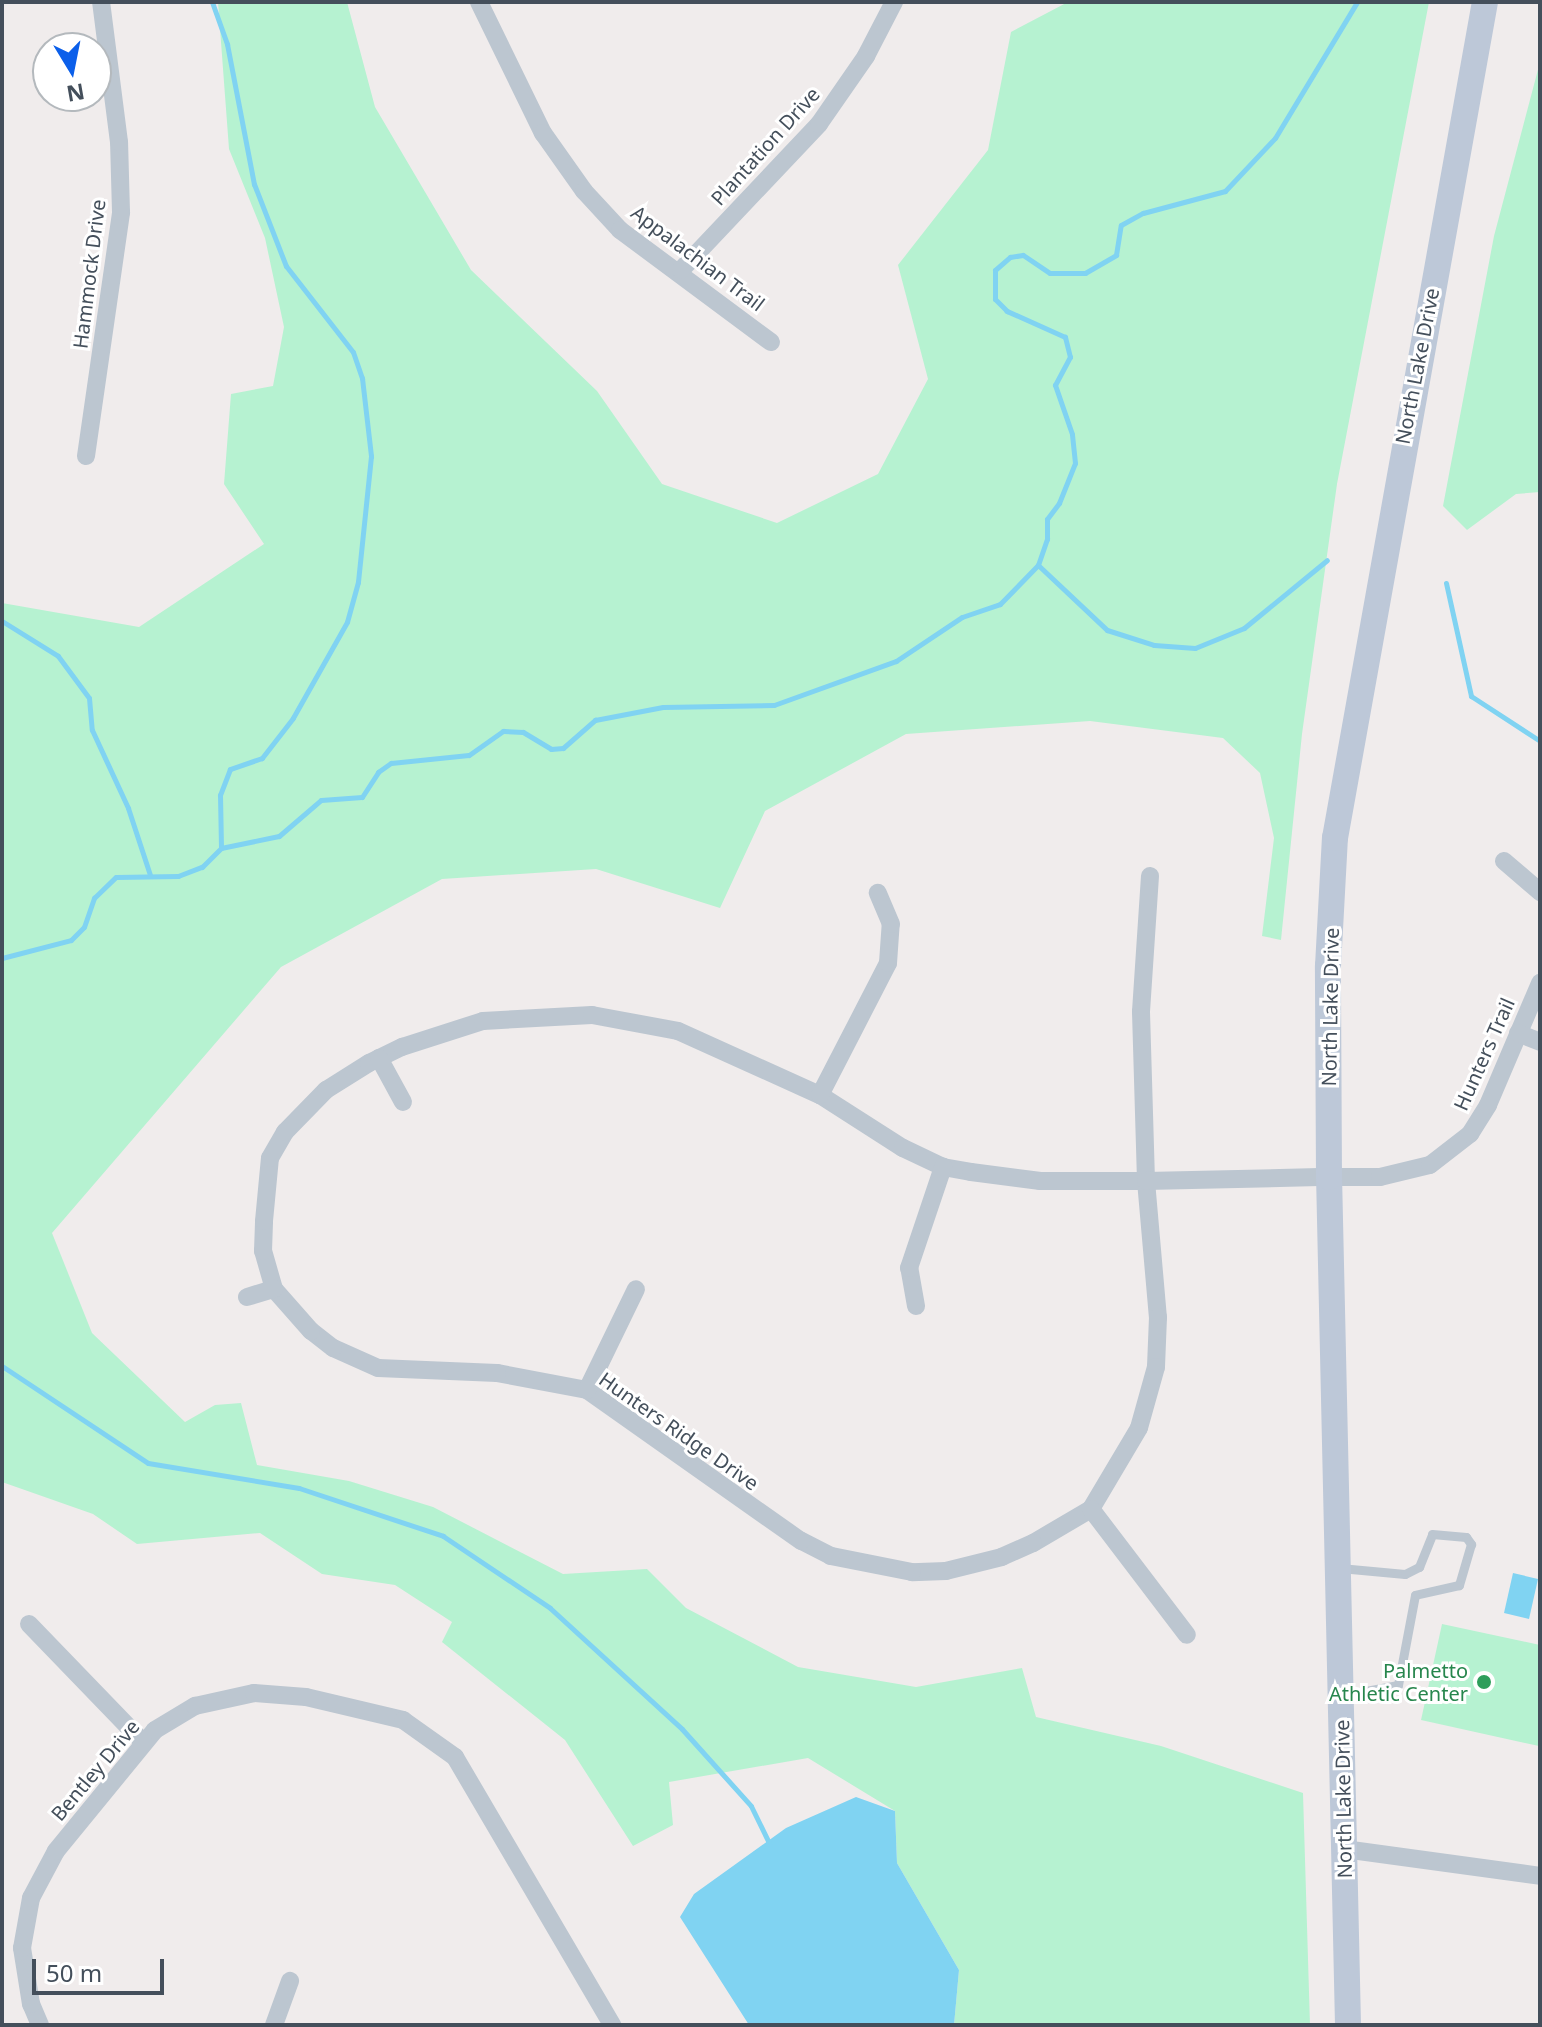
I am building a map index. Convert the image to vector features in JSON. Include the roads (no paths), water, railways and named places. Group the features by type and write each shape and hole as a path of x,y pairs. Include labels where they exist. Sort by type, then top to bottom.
{"main road":[{"name":"North Lake Drive","path":"1348,2025 1329,1177 1328,966 1335,838 1485,3"}],"street":[{"name":"Hammock Drive","path":"86,456 121,212 119,142 101,2"},
{"name":"Appalachian Trail","path":"479,2 509,71 562,163 620,230 681,270 771,342"},
{"name":"Plantation Drive","path":"681,270 819,124 866,56 894,2"},
{"path":"1504,861 1540,892"},
{"name":"Hunters Ridge Drive","path":"1150,876 1141,1012 1146,1181 1158,1317 1156,1367 1139,1428 1091,1509 1033,1543 979,1565 912,1572 863,1566 801,1541 587,1390 497,1373 378,1368 322,1340 291,1313 274,1289 263,1251 270,1158 306,1108 379,1058 483,1021 592,1015 703,1040 820,1095 864,1126 943,1167 1040,1181 1146,1181 1329,1177"},
{"path":"820,1095 888,963 891,924 878,893"},
{"name":"Hunters Trail","path":"1329,1177 1397,1176 1451,1152 1480,1121 1540,983"},
{"path":"1518,1033 1540,1042"},
{"path":"379,1058 403,1102"},
{"path":"916,1306 909,1268 943,1167"},
{"path":"247,1297 274,1289"},
{"path":"587,1390 636,1289"},
{"path":"1091,1509 1187,1635"},
{"path":"29,1624 143,1742"},
{"name":"Bentley Drive","path":"40,2025 24,1972 22,1948 31,1898 56,1851 143,1742 195,1706 254,1693 306,1697 403,1720 431,1736 455,1757 612,2025"},
{"path":"1344,1849 1540,1876"},
{"path":"274,2025 290,1981"}],"lane":[{"path":"1340,1568 1405,1574 1419,1567 1432,1534 1456,1535 1471,1544 1459,1585 1415,1595 1398,1685 1341,1695"}],"water":[{"path":"1513,1573 1538,1579 1529,1619 1504,1613"},
{"path":"856,1797 895,1811 897,1863 959,1970 954,2025 749,2025 680,1917 694,1894 786,1828"}],"waterway":[{"path":"212,2 227,44 254,184 286,266 353,352 362,378 371,456 358,582 347,622 293,718 262,758 230,769 220,795 221,848"},
{"path":"2,958 71,940 84,927 94,898 116,877 178,876 202,867 221,848 279,836 321,800 362,797 378,772 391,763 469,755 503,731 523,732 551,749 563,748 595,720 663,707 774,705 896,661 962,617 1000,604 1038,565 1047,539 1047,519 1059,503 1075,463 1072,434 1055,385 1070,357 1065,337 1007,311 995,299 995,270 1010,257 1023,255 1050,273 1085,273 1116,255 1121,225 1143,213 1225,191 1275,138 1357,2"},
{"path":"1038,565 1107,630 1154,645 1195,648 1244,628 1327,560"},
{"path":"1446,583 1471,696 1540,741"},
{"path":"2,621 58,656 89,698 92,730 128,808 150,875"},
{"path":"2,1366 148,1463 299,1488 443,1536 550,1608 682,1729 751,1806 770,1845"}],"place":[{"name":"Palmetto Athletic Center","path":"1484,1682"}]}
